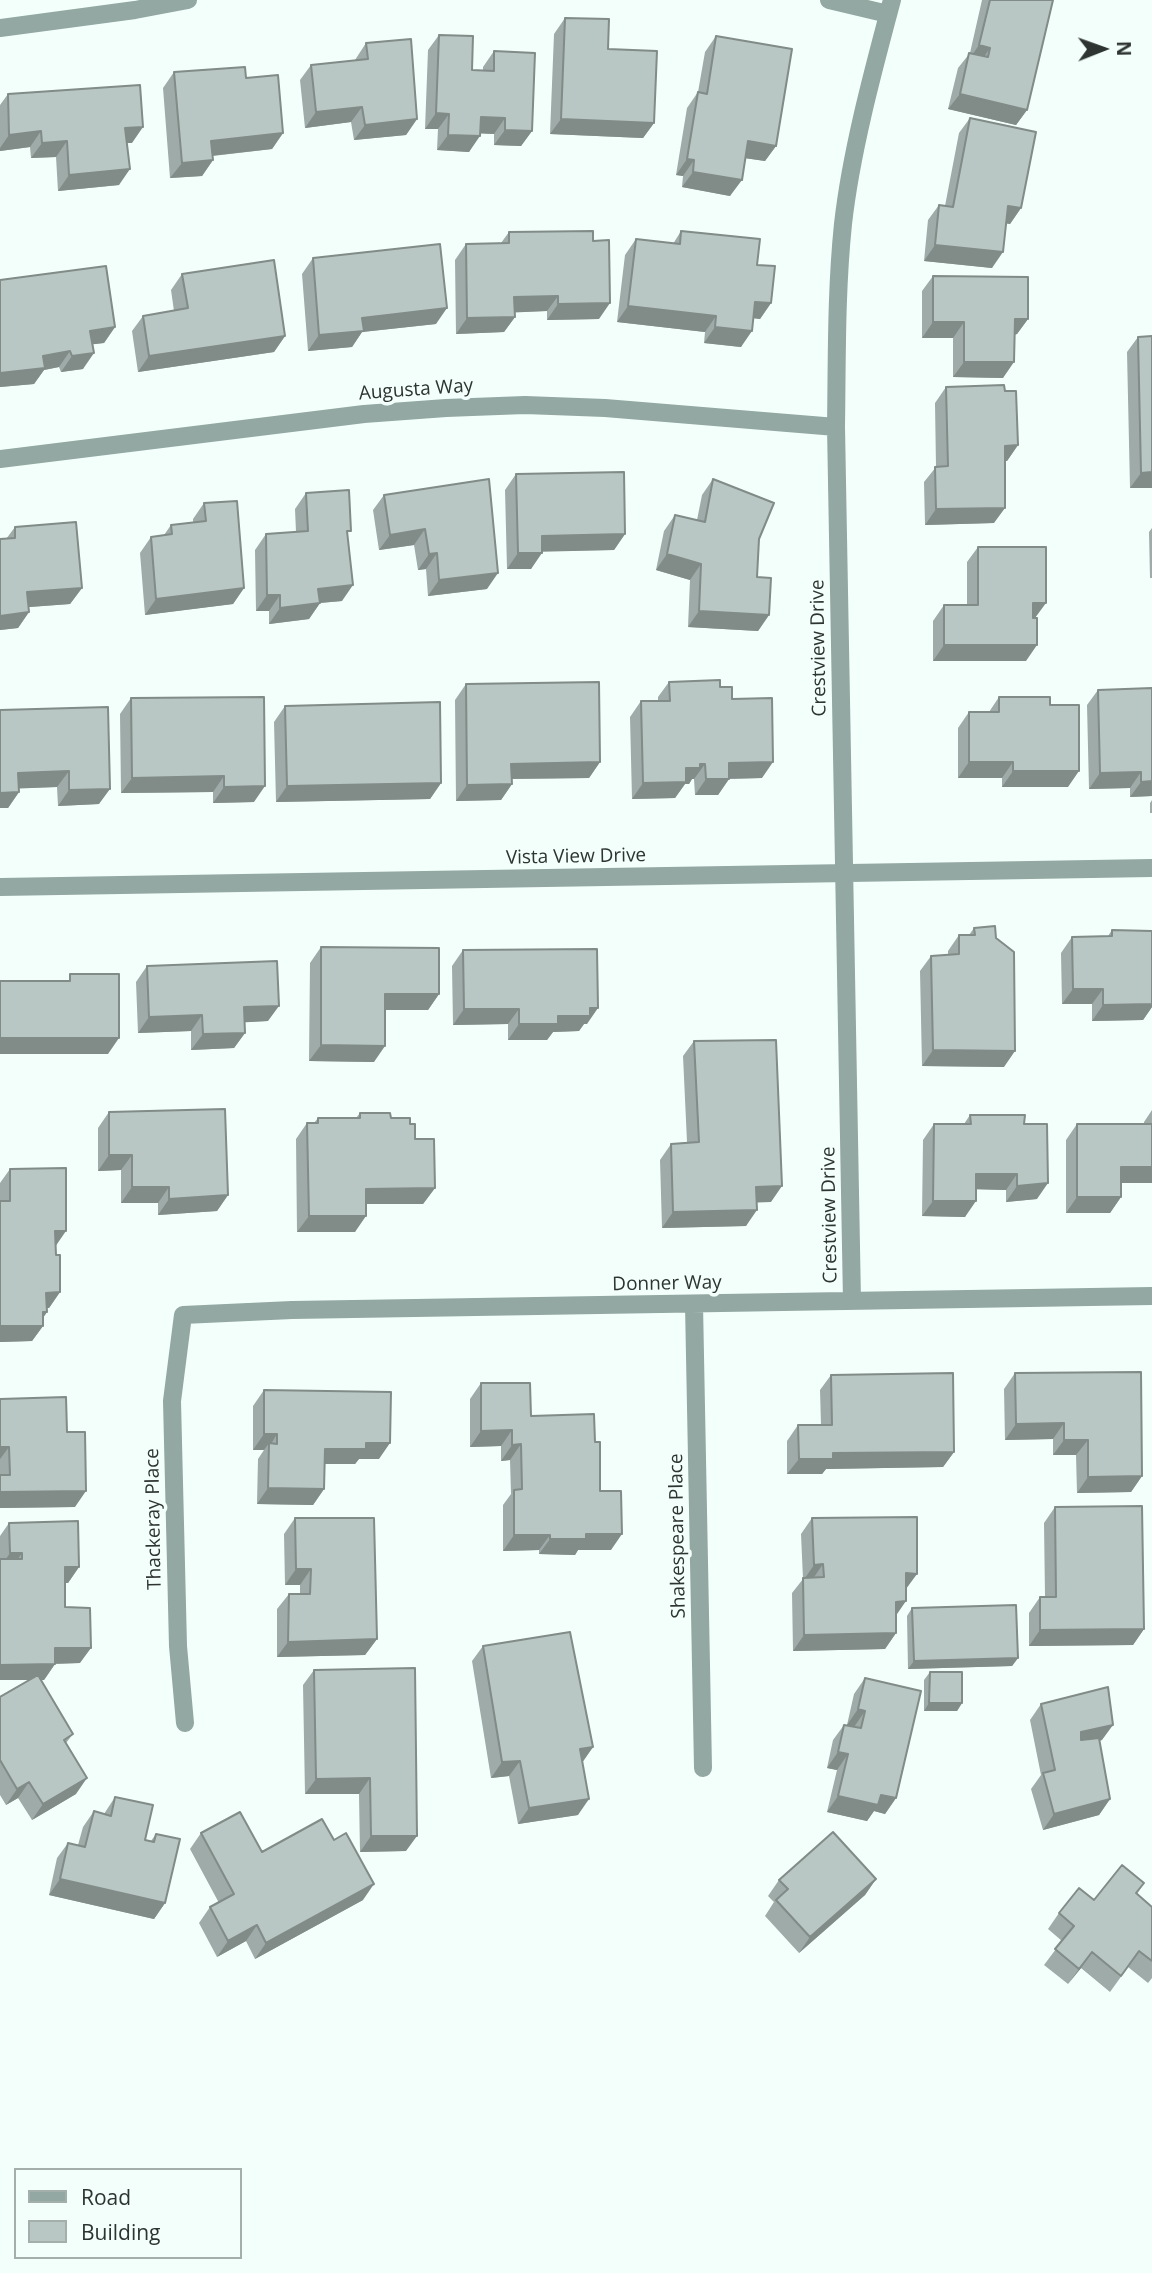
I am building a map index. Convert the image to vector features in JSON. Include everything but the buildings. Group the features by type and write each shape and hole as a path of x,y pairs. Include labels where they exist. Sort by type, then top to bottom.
{"street":[{"path":"0,28 188,0"},
{"path":"829,0 890,7"},
{"name":"Crestview Drive","path":"852,1301 836,427 837,317 850,176 890,7"},
{"name":"Augusta Way","path":"0,459 364,414 459,407 525,405 605,408 836,427"},
{"name":"Vista View Drive","path":"0,887 1152,868"},
{"name":"Donner Way","path":"183,1315 292,1310 1152,1296"},
{"name":"Shakespeare Place","path":"694,1304 703,1768"},
{"name":"Thackeray Place","path":"183,1315 172,1401 178,1646 185,1723"}]}
